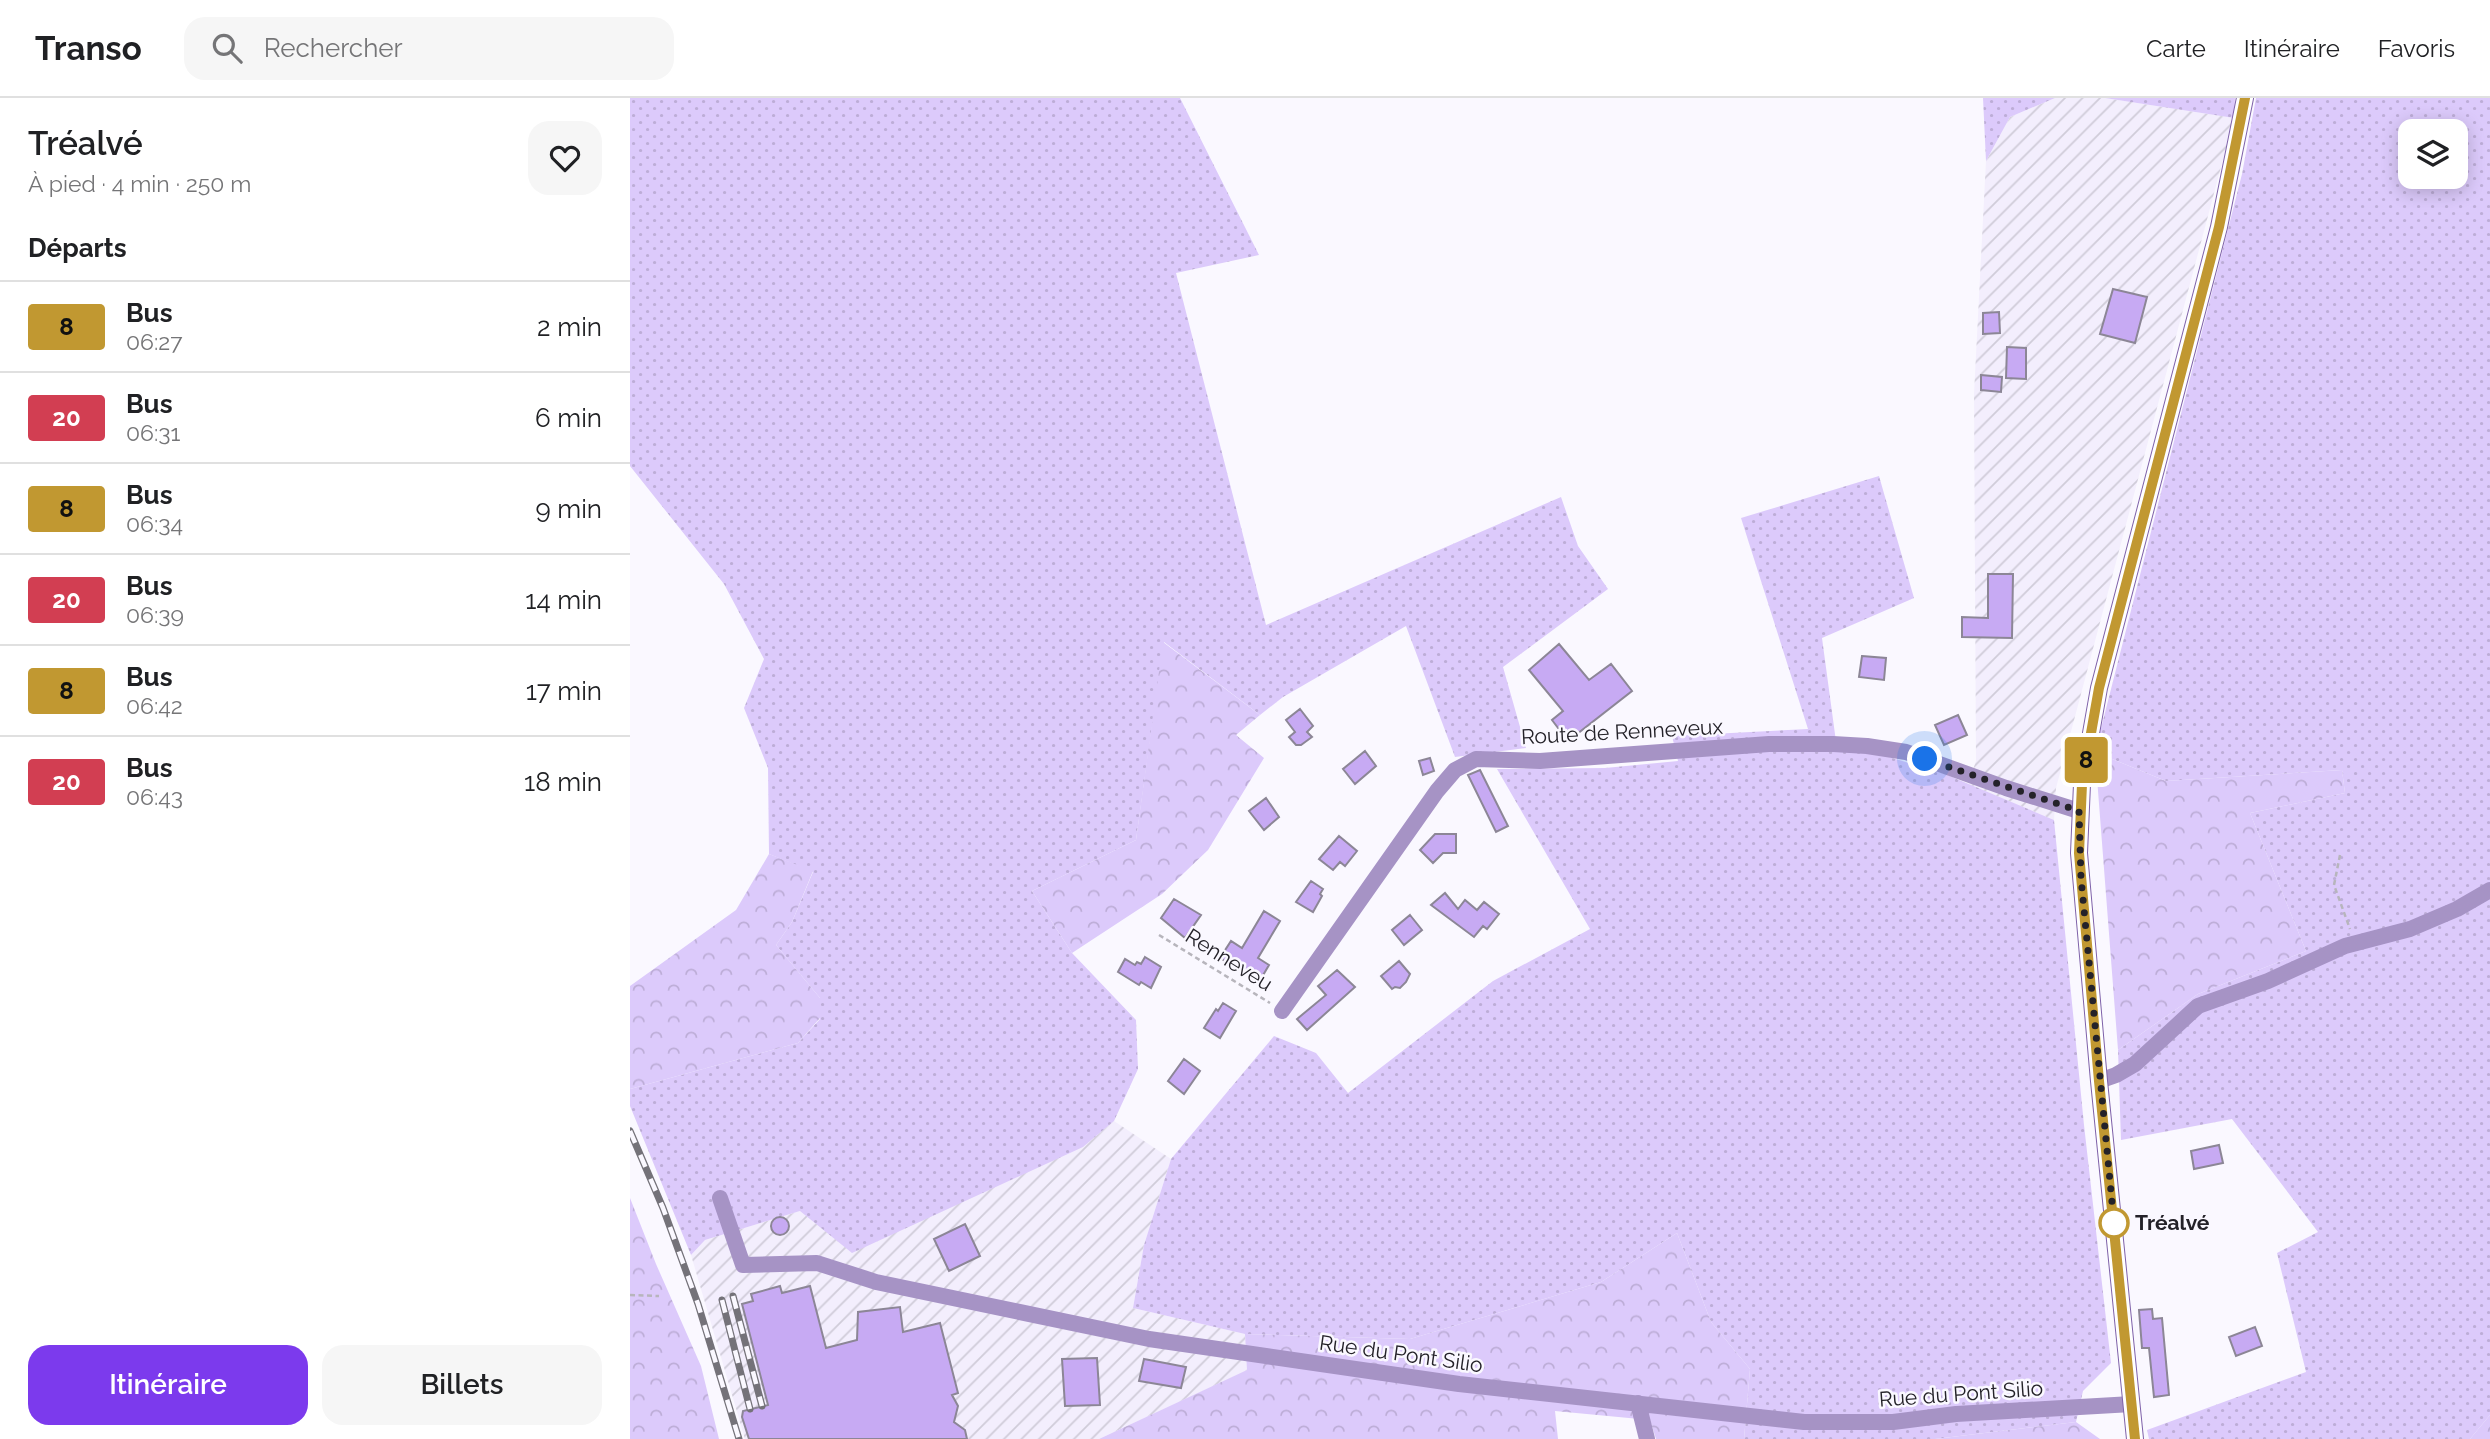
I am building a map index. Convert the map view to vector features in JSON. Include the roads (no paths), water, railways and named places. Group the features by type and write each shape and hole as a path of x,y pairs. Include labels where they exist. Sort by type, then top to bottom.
{"main road":[{"path":"2135,1439 2099,1081 2079,853 2079,811 2085,761 2099,688 2219,227 2245,98"}],"street":[{"name":"Route de Renneveux","path":"1282,1011 1437,791 1455,771 1476,760 1540,761 1769,744 1867,746 1906,752 2079,811"},
{"path":"2099,1081 2135,1064 2198,1006 2268,981 2356,943 2410,929 2457,909 2490,890"},
{"name":"Rue du Pont Silio","path":"720,1198 743,1265 817,1263 876,1282 1149,1339 1459,1384 1804,1422 1880,1422 1956,1414 2132,1404"},
{"path":"1638,1403 1647,1439"}],"railway":[{"path":"630,1131 663,1208 698,1304 739,1439"},
{"path":"733,1296 762,1406"},
{"path":"722,1300 750,1409"}],"place":[{"name":"Tréalvé","path":"2114,1223"}]}
